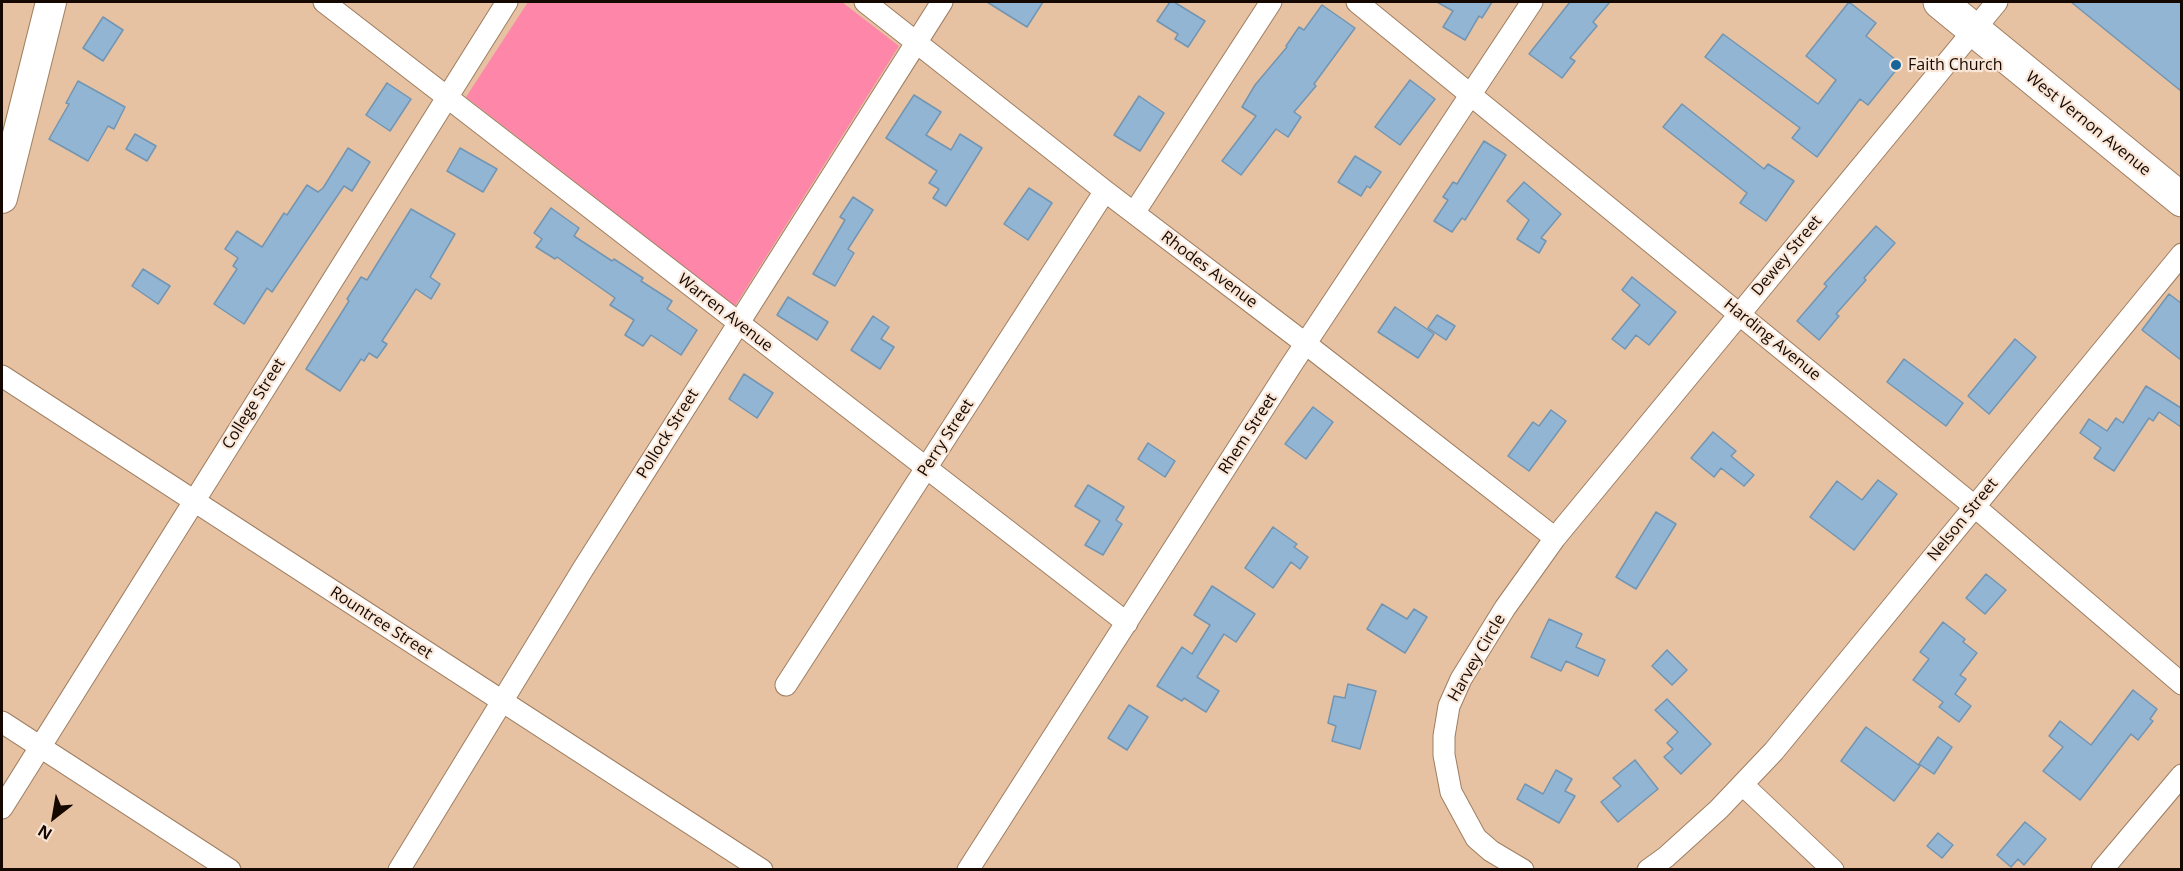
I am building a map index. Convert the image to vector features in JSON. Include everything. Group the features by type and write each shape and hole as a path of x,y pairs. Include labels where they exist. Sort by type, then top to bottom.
{"main road":[{"name":"West Vernon Avenue","path":"1940,2 2181,201"}],"street":[{"path":"2,198 51,2"},
{"name":"Warren Avenue","path":"324,2 926,470 1127,623"},
{"name":"College Street","path":"2,808 507,2"},
{"name":"Rhodes Avenue","path":"865,2 1105,191 1555,538"},
{"name":"Pollock Street","path":"399,870 583,569 942,2"},
{"path":"1134,213 1271,2"},
{"name":"Harding Avenue","path":"1357,2 1974,506 2181,684"},
{"name":"Rhem Street","path":"968,870 1306,344 1532,2"},
{"name":"Dewey Street","path":"1555,538 1997,2"},
{"name":"Perry Street","path":"786,684 1105,191"},
{"name":"Nelson Street","path":"1743,785 1843,668 2181,254"},
{"name":"Rountree Street","path":"2,376 762,870"},
{"name":"Harvey Circle","path":"1523,870 1491,851 1476,838 1451,792 1444,755 1444,736 1449,706 1461,679 1505,608 1555,538"},
{"path":"2,722 230,870"},
{"path":"2103,870 2181,775"},
{"path":"1648,870 1694,833 1743,785 1833,870"}],"shaded area":[{"path":"528,2 842,2 899,46 735,306 466,97"}],"building":[{"path":"987,2 1043,2 1027,27"},
{"path":"1170,2 1174,2 1205,21 1188,47 1175,39 1178,34 1157,21"},
{"path":"1437,2 1492,2 1482,18 1479,16 1465,40 1443,27 1453,11"},
{"path":"1570,2 1610,2 1593,22 1597,26 1570,58 1575,61 1562,78 1529,54"},
{"path":"1849,2 1876,23 1866,36 1901,64 1868,105 1860,99 1817,157 1792,138 1800,128 1705,57 1723,34 1818,104 1836,80 1806,56"},
{"path":"2071,2 2181,2 2181,91"},
{"path":"1322,5 1355,28 1314,84 1316,86 1294,112 1301,117 1288,137 1276,129 1241,175 1222,161 1256,116 1242,107 1255,85 1287,47 1299,27 1304,30"},
{"path":"103,17 123,30 103,61 83,48"},
{"path":"1410,80 1435,99 1400,145 1375,127"},
{"path":"78,81 125,107 114,129 108,126 88,161 49,139 69,104 66,103"},
{"path":"387,83 411,99 390,131 366,115"},
{"path":"914,95 941,112 926,135 951,150 960,134 982,148 946,206 933,198 939,189 929,183 937,171 886,138"},
{"path":"1139,96 1164,113 1140,151 1114,135"},
{"path":"1682,104 1764,169 1768,164 1794,181 1766,221 1740,203 1747,193 1663,127"},
{"path":"135,134 156,146 147,161 126,149"},
{"path":"1484,141 1506,155 1465,220 1462,218 1452,232 1434,221 1448,200 1443,197 1453,182 1457,184"},
{"path":"348,148 370,162 352,191 344,186 272,292 267,288 244,324 214,304 237,269 233,266 238,258 225,249 237,231 262,247 284,213 287,215 307,185 318,192 323,188"},
{"path":"460,148 497,169 483,192 447,171"},
{"path":"1355,156 1381,172 1361,196 1338,182"},
{"path":"1524,182 1561,214 1541,238 1546,241 1539,253 1517,239 1529,220 1507,201"},
{"path":"1029,188 1052,203 1028,240 1004,224"},
{"path":"853,197 873,210 848,249 854,253 835,286 813,274 845,220 840,217"},
{"path":"551,208 579,228 574,236 643,278 641,281 672,301 667,309 697,330 681,355 651,335 643,346 625,335 634,320 610,305 615,298 557,257 555,259 536,247 542,239 534,233"},
{"path":"411,209 455,234 430,277 440,284 431,299 416,289 382,341 387,344 377,358 369,353 364,361 361,359 340,391 306,369 349,301 347,299 361,277 367,280"},
{"path":"1876,226 1895,243 1864,278 1866,280 1836,314 1839,316 1819,340 1797,321 1827,286 1824,284"},
{"path":"143,269 170,286 158,304 132,286"},
{"path":"1632,277 1676,312 1649,345 1636,335 1625,349 1612,339 1640,305 1622,290"},
{"path":"2169,294 2181,303 2181,360 2142,330"},
{"path":"788,297 828,322 817,340 777,315"},
{"path":"1395,307 1434,334 1418,358 1378,332"},
{"path":"1437,315 1455,326 1446,340 1428,328"},
{"path":"873,316 889,327 881,339 894,347 880,369 851,350"},
{"path":"2015,339 2036,357 1989,414 1968,396"},
{"path":"1904,359 1963,403 1946,426 1887,382"},
{"path":"744,374 773,393 757,418 729,399"},
{"path":"2146,386 2181,408 2181,427 2159,412 2153,421 2149,418 2114,471 2094,458 2101,448 2080,433 2089,419 2107,431 2116,418 2123,423"},
{"path":"1313,407 1333,422 1306,459 1285,444"},
{"path":"1551,410 1566,421 1529,471 1508,456 1533,422 1539,426"},
{"path":"1713,432 1736,451 1731,456 1754,475 1744,486 1721,468 1714,477 1691,458"},
{"path":"1148,443 1175,461 1165,477 1138,459"},
{"path":"1878,480 1897,494 1854,550 1810,517 1837,481 1862,500"},
{"path":"1088,485 1124,507 1116,520 1122,524 1103,555 1085,545 1100,521 1075,506"},
{"path":"1656,512 1676,524 1636,589 1616,577"},
{"path":"1273,527 1297,544 1294,547 1308,557 1300,569 1291,562 1273,588 1245,568"},
{"path":"1986,574 2006,590 1985,614 1966,598"},
{"path":"1212,586 1255,614 1236,642 1224,634 1197,677 1219,691 1206,712 1184,698 1182,701 1157,686 1182,647 1192,654 1210,625 1194,615"},
{"path":"1382,604 1407,619 1414,609 1427,617 1405,653 1367,629"},
{"path":"1549,619 1582,634 1576,647 1605,660 1598,676 1566,661 1561,671 1531,657"},
{"path":"1943,622 1965,639 1963,642 1977,653 1960,675 1966,679 1955,694 1971,706 1959,722 1939,707 1943,702 1913,680 1929,659 1920,652"},
{"path":"1667,650 1687,670 1672,685 1652,666"},
{"path":"1348,684 1376,691 1360,749 1332,741 1336,726 1328,723 1334,696 1345,698"},
{"path":"2133,690 2157,709 2150,719 2153,721 2138,740 2131,734 2080,800 2043,771 2063,747 2049,736 2060,721 2091,745"},
{"path":"1667,699 1711,744 1681,774 1664,757 1673,749 1667,743 1678,732 1655,710"},
{"path":"1129,705 1148,717 1127,750 1108,738"},
{"path":"1866,727 1920,766 1894,801 1841,761"},
{"path":"1938,737 1952,747 1934,774 1919,764"},
{"path":"1635,760 1658,789 1618,822 1601,802 1621,786 1613,778"},
{"path":"1556,770 1572,779 1565,791 1575,796 1559,823 1517,799 1525,784 1543,794"},
{"path":"2025,822 2046,839 2024,865 2018,859 2011,867 1997,855"},
{"path":"1938,833 1953,845 1942,858 1927,846"}],"place":[{"name":"Faith Church","path":"1896,65"}]}
